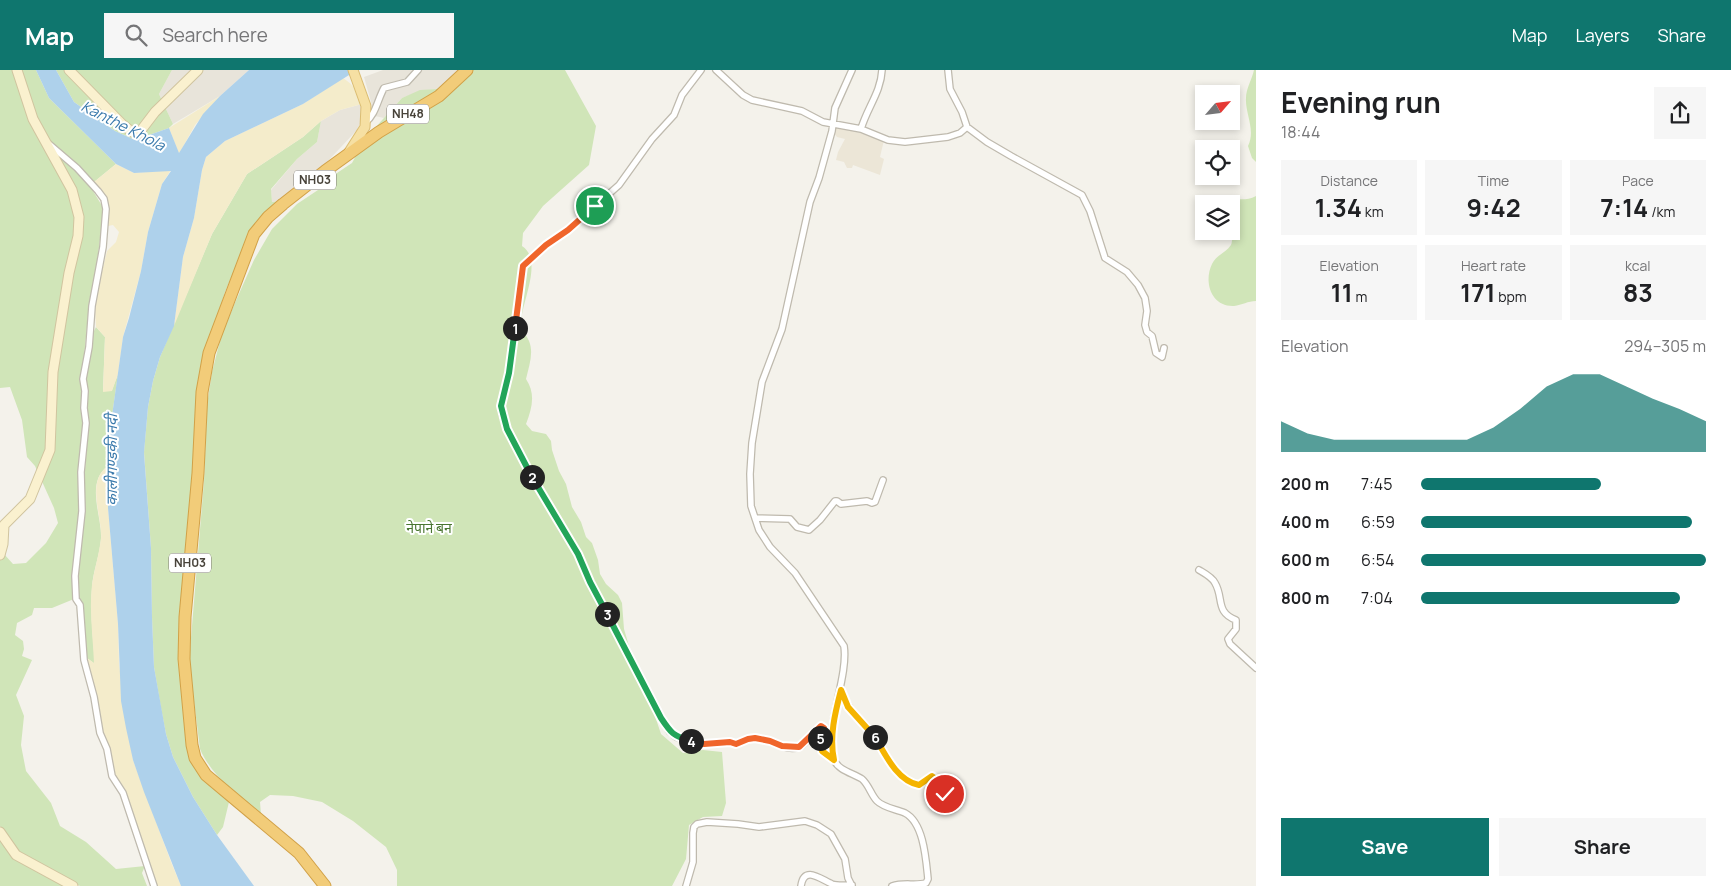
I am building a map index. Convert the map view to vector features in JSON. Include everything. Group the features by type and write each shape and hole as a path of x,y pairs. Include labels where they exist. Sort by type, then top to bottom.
{"highway":[{"name":"NH48","path":"347,156 379,132 439,96 467,70"},
{"name":"NH03","path":"325,886 299,853 210,778 198,764 192,744 184,659 185,617 198,473 202,392 209,353 254,234 268,217 283,204 347,156"}],"main road":[{"path":"0,555 3,544 4,525 30,499 50,450 53,372 69,273 78,236 79,217 72,190 33,119 17,70"},
{"path":"68,70 122,124 132,132 139,133 155,112 198,70"},
{"name":"NH03","path":"347,156 365,127 366,106 353,70"},
{"path":"0,832 16,854 73,886"}],"street":[{"path":"365,123 374,116 376,103 384,88 407,82 418,70"},
{"path":"701,70 682,95 674,114 631,166 619,185 568,230 546,245 523,266 509,373 501,406 502,414 518,451 578,554 590,582 670,732 676,737 704,744 730,742 736,744 755,738 782,746 799,747 821,726 824,728 820,739 821,748 839,766 864,781 878,802 907,814 912,817 917,825 922,838 928,879 926,883 918,885 901,883 892,886"},
{"path":"716,70 743,95 752,100 802,111 823,122 861,129 888,140 904,142 948,137 960,133 967,126"},
{"path":"834,760 832,741 835,711 841,690 846,656 844,646 795,573 770,547 759,530 751,506 750,474 752,443 762,382 782,329 810,202 832,131 835,108 852,70"},
{"path":"861,129 869,106 880,87 882,70"},
{"path":"948,70 950,89 967,126 987,142 1082,195 1090,210 1106,258 1127,272 1138,285 1145,298 1147,311 1146,332 1152,336 1156,353 1162,357 1164,348"},
{"path":"44,139 84,175 104,199 106,209 103,247 92,306 89,346 83,378 86,423 81,472 82,510 75,593 76,600 80,605 84,660 94,697 100,733 112,776 123,793 154,886"},
{"path":"755,518 790,519 797,527 809,530 820,520 835,501 841,504 875,502 883,480"},
{"path":"1199,570 1216,583 1221,607 1225,613 1236,620 1236,629 1228,639 1230,644 1256,668"},
{"path":"841,690 848,707 873,734 890,762 903,777 913,784 919,785 932,776 937,780 937,787 940,792 950,793"},
{"path":"686,886 693,862 693,833 694,827 697,824 707,822 759,827 805,821 817,825 831,834 845,859 848,878 852,885"},
{"path":"802,886 802,880 806,876 812,875 819,876 832,884 852,885"}],"shaded area":[{"path":"172,70 249,70 220,96 173,124 159,94"},
{"path":"383,70 472,70 437,89 420,91 402,98 384,118 375,116 364,77"},
{"path":"362,104 363,117 357,130 326,163 325,169 283,201 272,202 271,190 297,159 317,142 321,121 340,110"},
{"path":"837,126 884,140 880,157 884,159 880,175 853,165 852,168 847,168 844,162 836,160 845,139 837,137 833,132"}],"green space":[{"path":"0,70 36,70 49,98 116,164 94,182 93,191 104,209 88,316 81,388 83,427 74,599 52,608 34,608 32,615 17,623 15,635 23,641 24,649 22,656 32,660 16,695 24,716 21,745 26,771 51,803 60,826 86,842 116,869 145,866 142,873 147,886 80,886 18,853 0,826 0,526 8,536 4,554 13,564 26,563 46,543 58,523 54,508 35,466 27,457 22,420 10,387 0,388"},
{"path":"56,70 172,70 159,94 173,124 169,128 135,140 115,131 74,102"},
{"name":"नेपाने बन","path":"472,70 565,70 596,126 589,165 543,206 523,233 522,246 528,253 531,261 530,282 521,323 531,350 526,379 531,390 532,401 526,424 532,431 546,434 551,441 552,450 559,471 566,484 572,507 581,522 586,537 592,543 598,560 600,574 606,584 618,595 622,603 624,629 643,694 654,713 661,734 683,753 703,750 722,752 726,803 722,816 703,817 689,825 686,859 672,886 397,886 397,870 386,847 353,821 322,802 293,796 270,795 260,802 261,815 219,777 200,749 189,662 204,481 207,405 212,372 221,337 254,260 272,229 297,204 321,188 334,175 352,163 365,139 402,98 420,90 437,89"},
{"path":"1254,70 1256,70 1256,162 1252,158 1248,146 1251,128 1246,104 1247,91"},
{"path":"321,121 317,142 297,159 271,189 272,202 283,201 238,261 225,292 215,324 195,462 179,631 179,670 186,735 209,784 229,802 223,827 217,835 193,797 173,757 166,734 154,667 151,548 144,452 148,407 160,357 212,234 247,174 303,137"},
{"path":"1256,196 1256,301 1234,306 1226,305 1220,303 1211,292 1209,271 1218,256 1229,248 1232,240 1240,240 1240,199"},
{"path":"96,327 105,337 103,391 112,390 118,374 111,423 108,466 101,473 97,481 96,490 101,538 91,597 95,664 87,658 82,604 77,594 85,471 88,399 86,383 92,335"},
{"path":"0,836 5,842 66,886 0,886"}],"sand":[{"path":"343,78 355,89 362,104 340,110 321,121 303,137 247,174 212,234 174,326 183,257 194,218 206,157 225,141 303,104"},
{"path":"220,96 195,125 179,154 169,128"},
{"path":"116,164 134,173 171,170 162,184 148,232 141,271 123,337 118,374 112,391 103,392 105,337 96,327 95,311 97,292 107,251 116,242 119,232 113,225 108,226 108,209 94,182"},
{"path":"108,466 108,508 118,624 119,664 133,760 181,886 156,886 113,774 86,664 87,658 94,663 91,595 101,539 96,490 97,481 101,473"}],"water":[{"name":"कालीगण्डकी नदी","path":"36,70 56,70 74,102 115,131 135,140 169,128 179,153 203,114 249,70 357,70 303,104 225,141 206,157 194,218 183,257 174,326 160,357 148,407 144,453 151,548 154,667 166,734 173,757 193,797 217,835 254,886 181,886 133,760 121,701 118,624 108,508 111,423 123,337 141,271 148,232 162,184 171,171 134,173 116,164 49,98"}],"route":[{"path":"595,206 523,266 520,276 509,373 501,406 502,414 518,451 578,554 590,582 661,718 670,732 676,737 704,744 730,742 736,744 755,738 770,741 779,746 799,747 821,726 824,728 820,739 822,751 830,755 834,760 832,741 835,711 841,690 848,707 873,734 897,771 913,784 919,785 932,776 937,780 938,790 945,794"}],"water label":[{"name":"Kanthe Khola","path":"123,126"}]}
